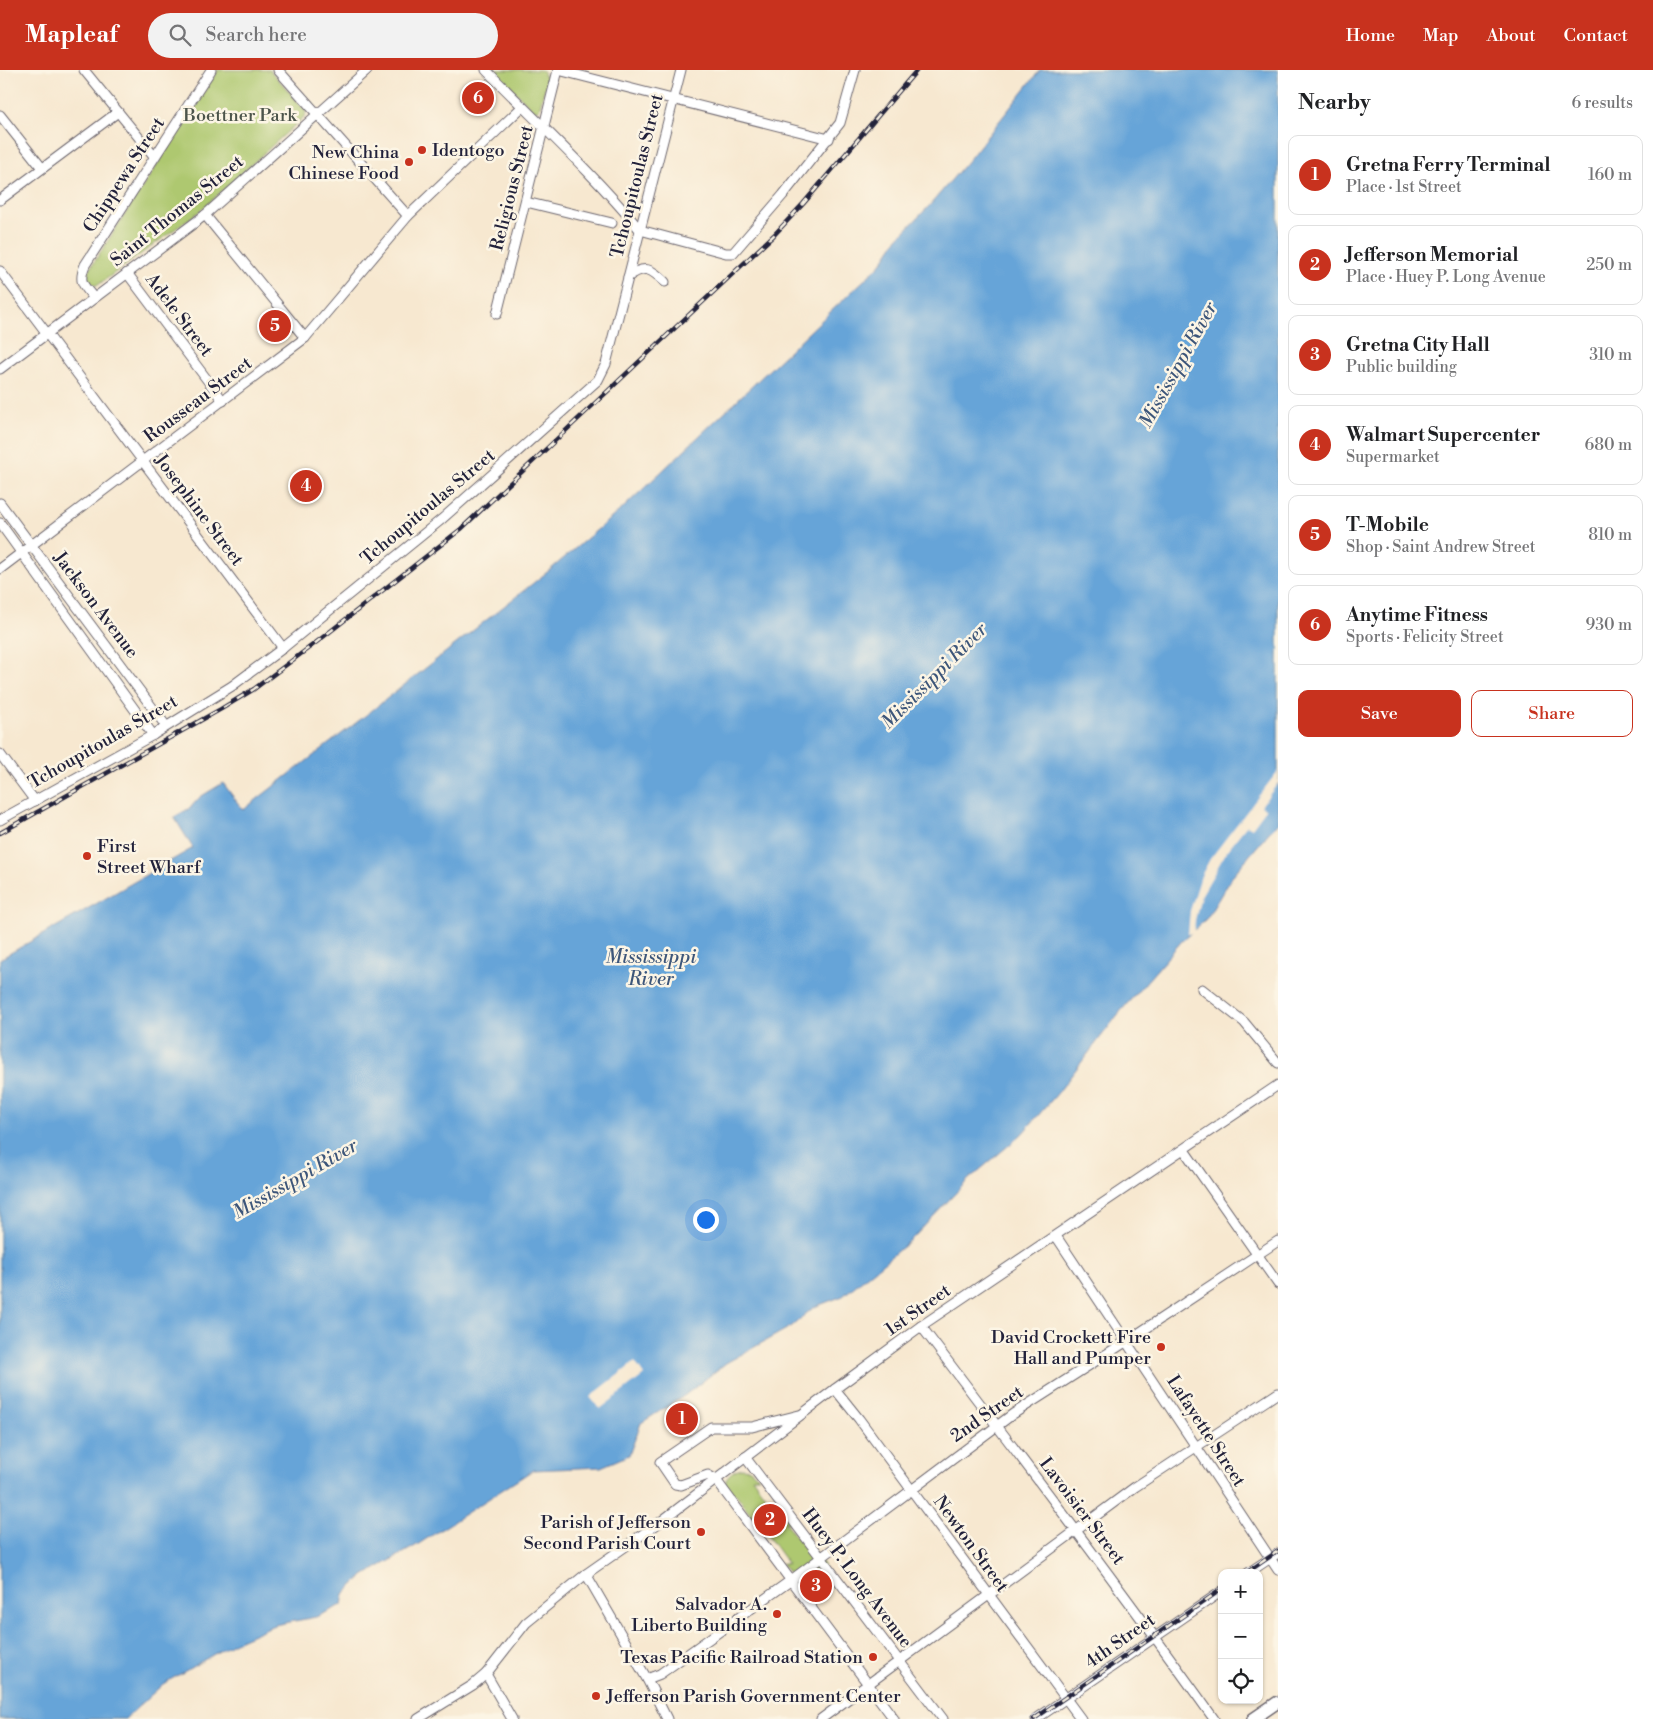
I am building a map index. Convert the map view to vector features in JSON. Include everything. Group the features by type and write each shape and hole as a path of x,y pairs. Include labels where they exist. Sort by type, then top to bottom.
{"main road":[{"path":"1254,1719 1278,1702"}],"street":[{"path":"84,70 154,156"},
{"name":"Chippewa Street","path":"94,298 83,285 82,273 154,156 211,70"},
{"path":"278,70 408,216"},
{"name":"Saint Thomas Street","path":"0,369 204,215 367,70"},
{"path":"486,70 544,128 640,230 726,253 733,253 738,249 829,139 840,123 855,70"},
{"path":"558,70 829,139"},
{"name":"Religious Street","path":"497,314 558,70"},
{"name":"Tchoupitoulas Street","path":"0,820 153,735 232,686 283,648 442,519 595,384 606,364 681,70"},
{"name":"Rousseau Street","path":"0,569 305,338 408,216 522,107"},
{"path":"0,200 118,112"},
{"path":"0,115 42,168"},
{"path":"526,202 612,223"},
{"path":"204,215 305,338"},
{"path":"628,277 637,270 644,268 654,271 665,282"},
{"name":"Josephine Street","path":"0,271 283,648"},
{"name":"Adele Street","path":"127,273 223,401"},
{"name":"Jackson Avenue","path":"0,503 166,726"},
{"name":"Jackson Avenue","path":"0,523 153,735"},
{"path":"0,754 36,801"},
{"path":"1202,989 1244,1022 1278,1062"},
{"name":"1st Street","path":"418,1719 486,1674 526,1624 586,1574 716,1480 835,1389 921,1326 1278,1085"},
{"path":"1184,1150 1278,1284"},
{"name":"Lafayette Street","path":"1056,1236 1197,1446 1274,1555 1278,1570"},
{"name":"2nd Street","path":"790,1581 996,1426 1278,1241"},
{"name":"Lavoisier Street","path":"921,1326 1076,1529 1214,1719"},
{"name":"Newton Street","path":"835,1389 1082,1719"},
{"path":"821,1719 1047,1553 1076,1529 1135,1487 1278,1393"},
{"path":"803,1414 752,1427 711,1428 660,1462 676,1484 681,1485 708,1475 716,1480 894,1719"},
{"name":"Huey P. Long Avenue","path":"745,1457 943,1719"},
{"path":"1254,1569 1274,1555"},
{"path":"586,1574 647,1680 667,1719"},
{"path":"647,1680 660,1674 790,1581"},
{"name":"4th Street","path":"1036,1719 1218,1594"},
{"path":"486,1674 512,1719"}],"green space":[{"name":"Boettner Park","path":"218,70 270,70 306,111 305,116 200,211 98,285 93,285 87,278 89,270"},
{"path":"494,70 544,71 543,75 548,77 539,110 534,111"},
{"path":"742,1468 750,1469 759,1477 752,1477 772,1505 780,1506 793,1524 785,1522 804,1548 813,1550 824,1565 798,1584 781,1563 788,1564 767,1535 759,1534 745,1515 752,1516 736,1494 728,1493 726,1489 726,1480 730,1474"}],"water":[{"name":"Mississippi River","path":"1040,70 1278,70 1278,822 1233,875 1207,918 1181,942 1120,1012 1057,1094 1021,1135 969,1179 912,1239 843,1296 814,1307 792,1326 726,1363 684,1396 641,1423 629,1455 601,1467 533,1470 417,1545 362,1577 344,1594 342,1605 316,1617 274,1625 233,1643 163,1684 125,1719 0,1719 0,959 193,848 174,817 190,808 200,797 223,783 243,810 551,569 624,507 880,265 898,238 930,205 970,158"}],"pier":[{"path":"1278,771 1278,783 1261,806 1266,809 1252,828 1247,825 1228,849 1201,896 1194,933 1188,934 1190,911 1201,876 1210,859"},
{"path":"635,1362 644,1375 600,1409 590,1397"}],"railway":[{"path":"0,833 254,689 461,529 774,235 803,204 917,70"},
{"path":"1252,1569 1278,1551"},
{"path":"1034,1719 1218,1592"}],"place":[{"name":"Anytime Fitness","path":"478,98"},
{"name":"Identogo","path":"422,150"},
{"name":"New China Chinese Food","path":"409,162"},
{"name":"T-Mobile","path":"275,326"},
{"name":"Walmart Supercenter","path":"306,486"},
{"name":"First Street Wharf","path":"87,856"},
{"name":"David Crockett Fire Hall and Pumper","path":"1161,1347"},
{"name":"Gretna Ferry Terminal","path":"682,1419"},
{"name":"Jefferson Memorial","path":"770,1520"},
{"name":"Parish of Jefferson Second Parish Court","path":"701,1532"},
{"name":"Gretna City Hall","path":"816,1586"},
{"name":"Salvador A. Liberto Building","path":"777,1614"},
{"name":"Texas Pacific Railroad Station","path":"873,1657"},
{"name":"Jefferson Parish Government Center","path":"596,1696"}]}
